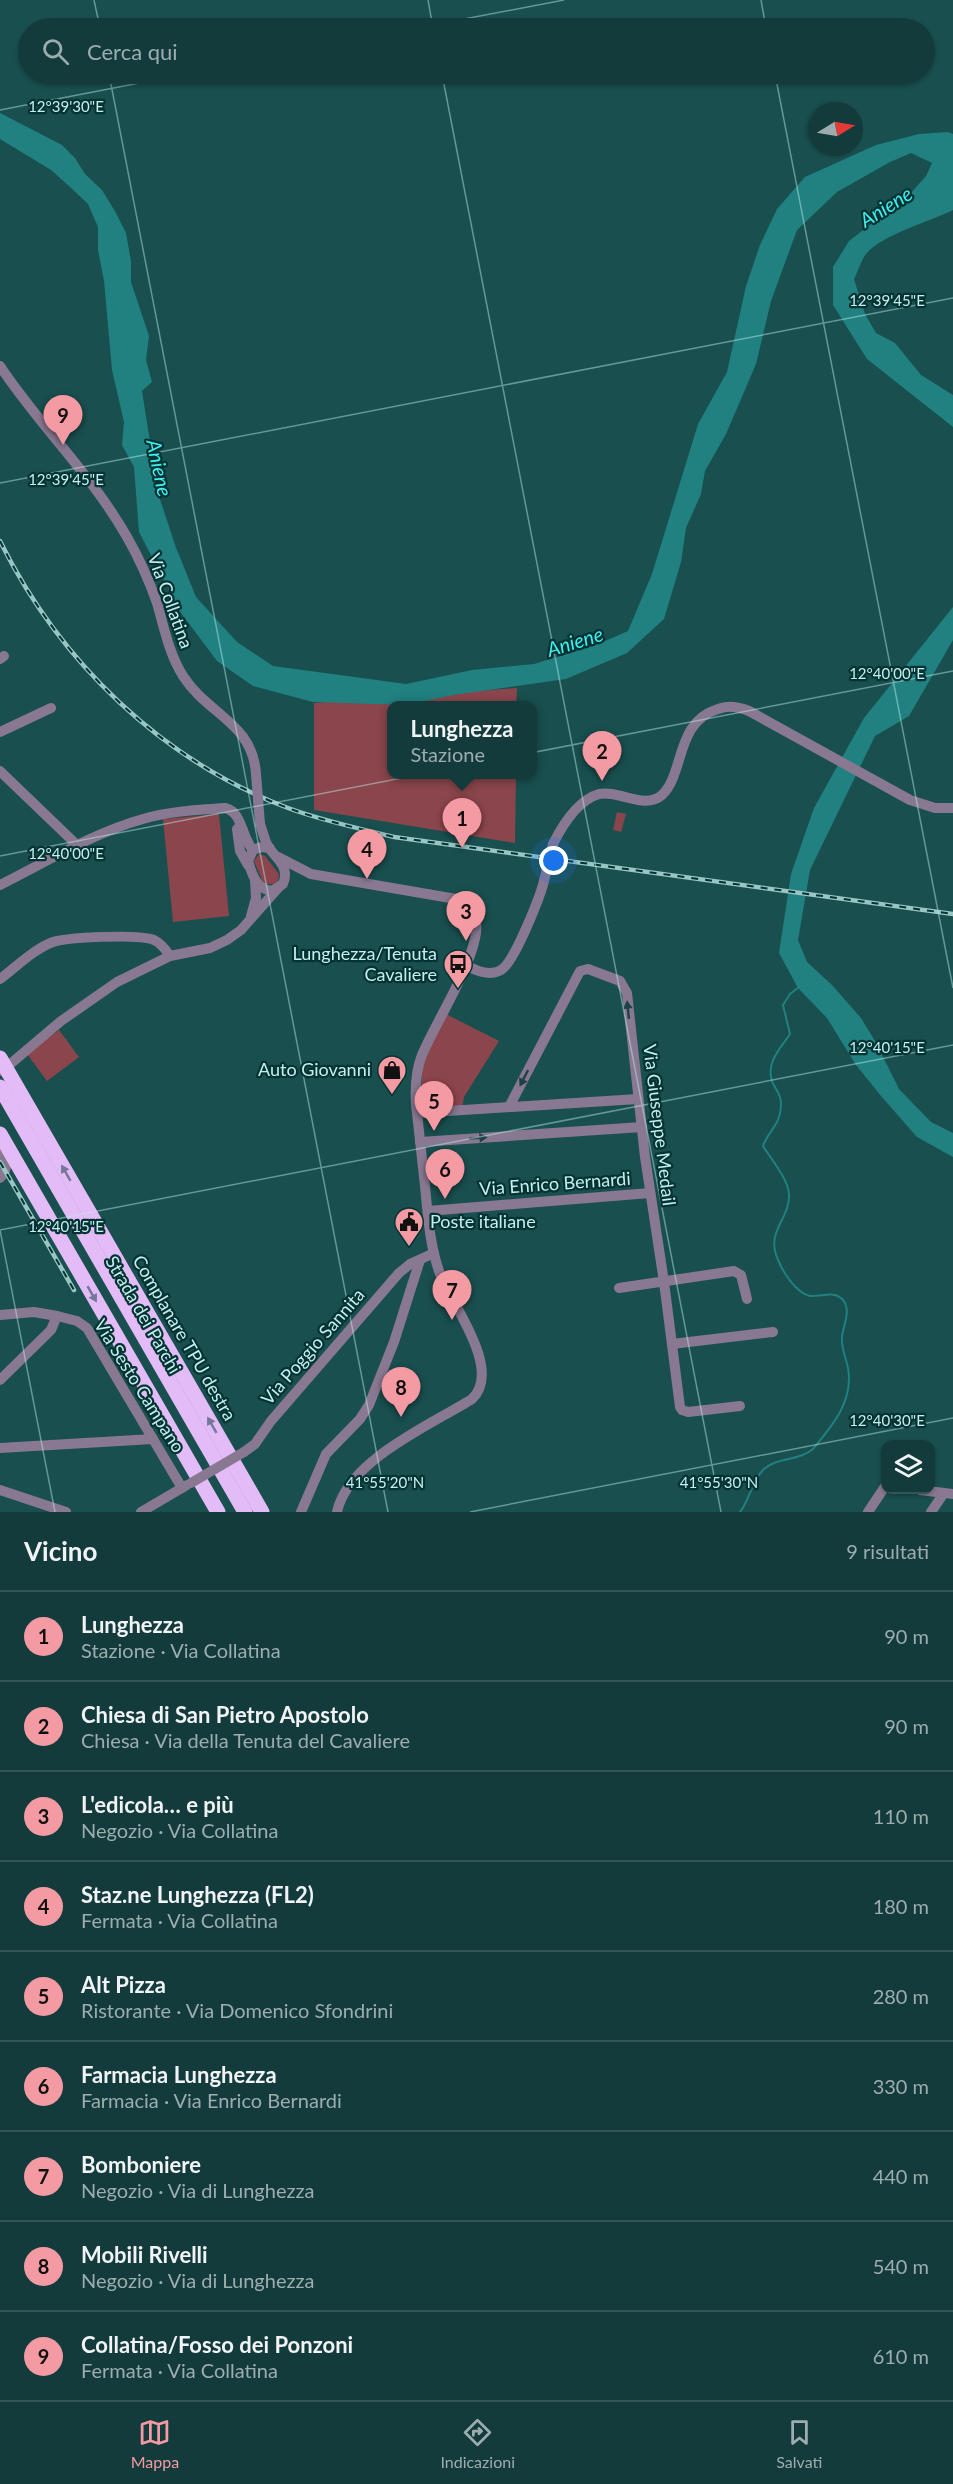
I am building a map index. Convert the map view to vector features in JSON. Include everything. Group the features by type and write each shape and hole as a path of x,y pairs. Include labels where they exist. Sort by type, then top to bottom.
{"highway":[{"name":"Complanare TPU destra","path":"0,1058 79,1234 262,1512"},
{"name":"Strada dei Parchi","path":"0,1087 79,1234 235,1512"},
{"name":"Strada dei Parchi","path":"0,1105 245,1512"},
{"path":"0,1134 79,1234 218,1512"}],"street":[{"name":"Via Collatina","path":"1,371 118,522 145,573 180,673 207,703 247,740 254,756 260,824 255,849"},
{"path":"1,387 15,388"},
{"path":"465,965 489,973 499,972 507,966 529,920 544,881 553,844 577,808 590,798 607,794 646,801 660,796 668,786 692,728 705,715 721,708 734,707 745,710 875,783 920,804 935,808 953,808"},
{"path":"0,732 51,708"},
{"path":"0,771 78,846"},
{"path":"0,885 78,846 128,824 159,815 225,808 238,816 245,838 255,849"},
{"path":"238,816 239,845 250,866"},
{"name":"Via Collatina","path":"260,824 270,848"},
{"path":"0,1073 62,1021 117,982 170,956 205,949 223,943 234,936 281,886 286,873 278,857 270,848 255,849"},
{"path":"250,919 255,903 255,880 248,859 255,849"},
{"path":"278,857 311,874 450,898 466,904 475,915 477,927 465,965 421,1056 416,1081 420,1142 434,1253 443,1281 480,1358 482,1375 480,1387 472,1399 413,1434 369,1465 349,1487 337,1511"},
{"path":"255,880 265,890 275,890 311,874"},
{"path":"0,979 45,946 59,940 116,937 151,939 162,945 170,956"},
{"name":"Via Giuseppe Medail","path":"509,1107 578,973 585,969 615,977 625,988 650,1194 681,1409 688,1412 740,1406"},
{"path":"417,1113 638,1100"},
{"path":"420,1142 642,1127"},
{"path":"0,1147 7,1162 4,1174 0,1178"},
{"name":"Via Enrico Bernardi","path":"428,1211 650,1194"},
{"name":"Via Poggio Sannita","path":"141,1512 255,1444 272,1419 396,1275 404,1268 434,1253"},
{"path":"301,1512 324,1457 362,1417 374,1394 398,1331 420,1260"},
{"path":"619,1288 734,1271 741,1275 747,1299"},
{"path":"0,1316 37,1312 57,1316 51,1330 0,1380"},
{"name":"Via Sesto Campano","path":"57,1316 77,1321 87,1328 153,1438 187,1485"},
{"path":"672,1344 773,1332"},
{"path":"0,1448 153,1438"},
{"path":"0,1490 66,1512"},
{"path":"867,1512 881,1491"},
{"path":"931,1512 949,1493"}],"shaded area":[{"path":"517,688 516,701 387,701 387,779 516,779 515,843 314,810 314,703"},
{"path":"617,812 626,814 621,832 613,830"},
{"path":"219,814 229,916 173,922 163,819"},
{"path":"259,854 265,856 279,874 278,881 274,884 266,884 262,880 254,861"},
{"path":"444,1013 499,1041 464,1097 462,1108 420,1110 423,1059"},
{"path":"59,1030 79,1057 47,1081 27,1054"}],"water":[{"path":"0,113 62,145 75,158 85,174 102,190 126,233 131,261 131,282 149,336 146,360 152,382 142,391 158,493 175,545 196,597 237,642 273,666 406,684 472,670 534,664 596,645 628,631 652,574 698,424 727,372 746,286 760,245 777,209 805,177 852,156 863,156 863,151 876,145 919,134 948,132 953,134 953,210 883,240 866,254 854,279 865,314 876,333 895,343 921,375 953,395 953,427 867,359 833,305 833,267 849,241 910,194 926,176 932,163 911,153 890,162 837,192 797,230 771,301 756,364 726,434 705,471 701,494 686,528 681,562 664,619 627,653 566,679 425,701 387,701 387,704 313,702 253,686 217,661 181,613 139,532 134,467 122,445 124,422 112,370 104,281 98,250 98,227 88,204 51,170 0,139"},
{"path":"953,607 953,640 909,716 875,736 810,870 798,940 807,962 832,985 861,1018 899,1089 931,1122 953,1133 953,1157 917,1137 881,1096 856,1065 827,1018 798,988 779,953 791,874 814,808 864,718"}],"waterway":[{"path":"740,1512 764,1469 775,1462 801,1456 813,1449 840,1412 848,1391 848,1368 842,1341 847,1312 845,1302 834,1295 810,1296 800,1291 783,1270 775,1250 774,1241 786,1211 789,1194 782,1176 763,1146 777,1122 780,1111 780,1097 772,1081 771,1068 775,1056 790,1034 783,1005 790,994 799,987"}],"railway":[{"path":"0,541 24,585 52,627 84,666 119,702 157,734 198,763 242,788 288,808 327,821 394,837 953,914"},
{"path":"0,1162 74,1290"}],"place":[{"name":"Collatina/Fosso dei Ponzoni","path":"63,445"},
{"name":"Chiesa di San Pietro Apostolo","path":"602,781"},
{"name":"Lunghezza","path":"462,848"},
{"name":"Staz.ne Lunghezza (FL2)","path":"367,879"},
{"name":"L'edicola… e più","path":"466,941"},
{"name":"Lunghezza/Tenuta Cavaliere","path":"458,990"},
{"name":"Auto Giovanni","path":"392,1096"},
{"name":"Alt Pizza","path":"434,1131"},
{"name":"Farmacia Lunghezza","path":"445,1199"},
{"name":"Poste italiane","path":"409,1248"},
{"name":"Bomboniere","path":"452,1320"},
{"name":"Mobili Rivelli","path":"401,1417"}],"water label":[{"name":"Aniene","path":"886,207"},
{"name":"Aniene","path":"159,468"},
{"name":"Aniene","path":"575,642"}]}
